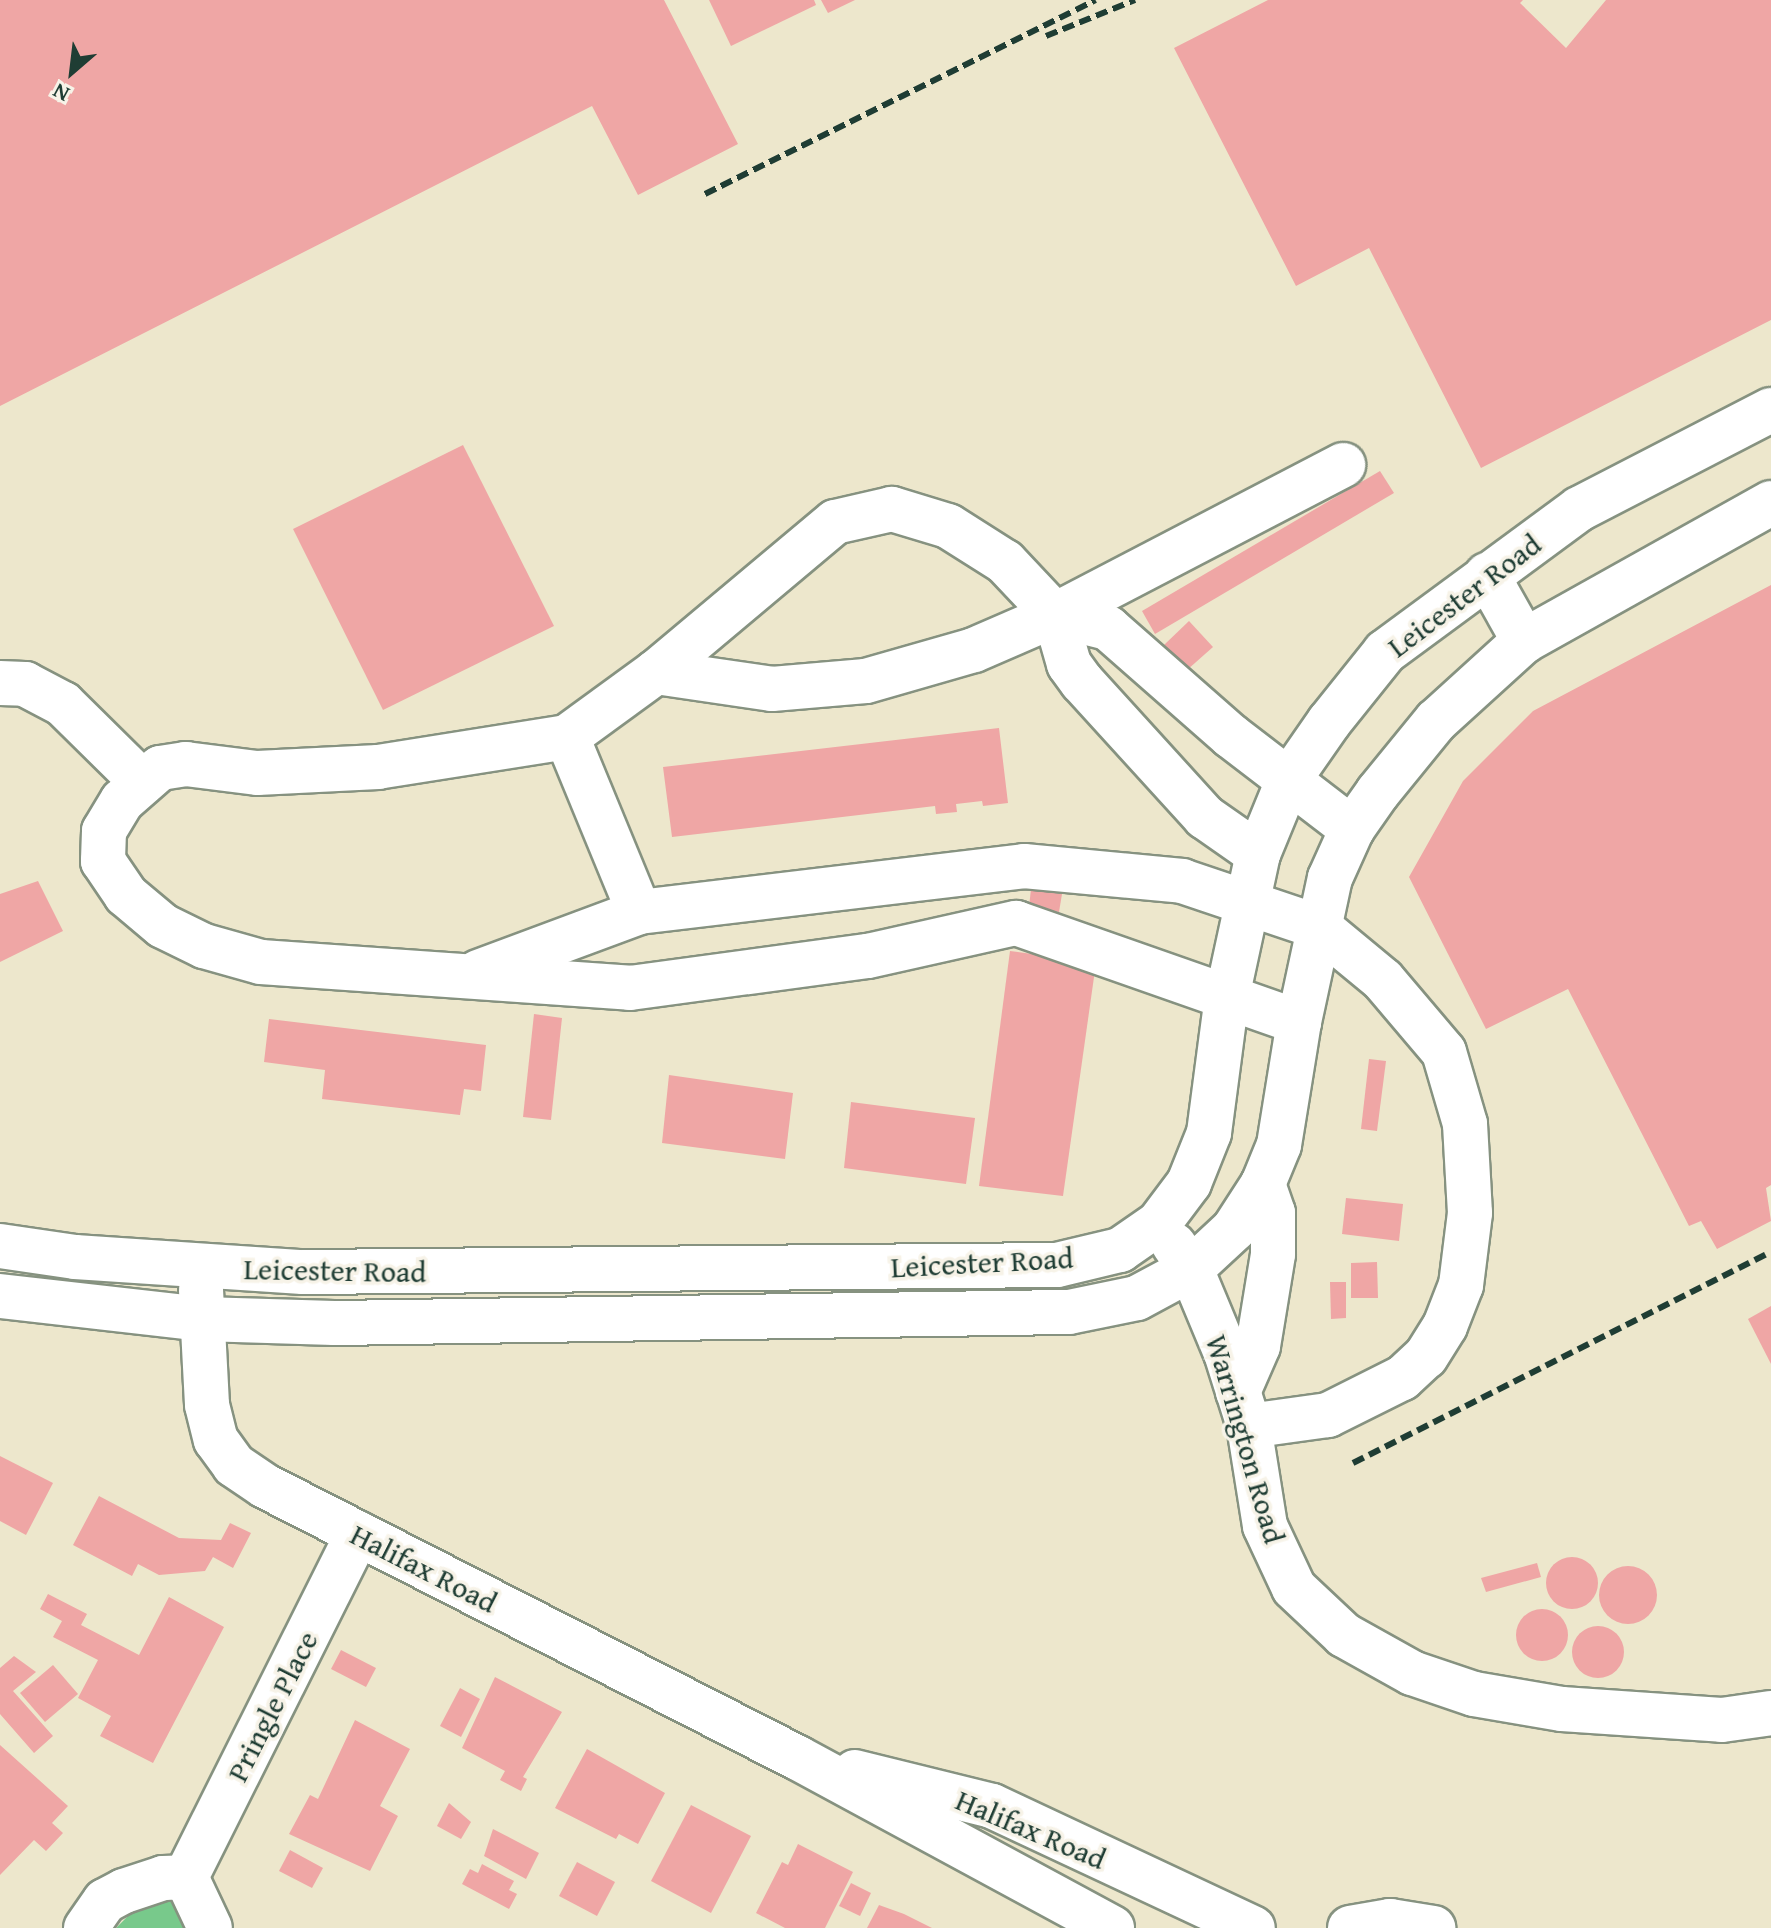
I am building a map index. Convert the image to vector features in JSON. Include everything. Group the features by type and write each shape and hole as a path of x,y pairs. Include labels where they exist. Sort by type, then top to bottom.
{"street":[{"name":"Leicester Road","path":"0,1246 201,1268 319,1272 1057,1265 1120,1250 1159,1223 1189,1183 1209,1133 1227,997 1244,901 1258,854 1288,781 1385,652 1579,509 1771,410"},
{"path":"656,672 772,689 866,681 974,650 1055,615 1343,465"},
{"name":"Leicester Road","path":"0,1296 202,1319 334,1323 1069,1312 1137,1298 1191,1269 1234,1229 1263,1184 1279,1145 1299,1022 1330,878 1352,829 1436,721 1524,641 1771,503"},
{"path":"1258,854 1205,817 1082,682 1069,664 1055,615 1005,562 948,526 892,509 835,522 656,672 567,737 378,767 257,773 186,764 160,768 141,781 104,831 103,861 126,895 163,926 204,946 261,962 334,971 472,975 566,986 698,983 868,956 1016,923 1299,1022"},
{"path":"1487,575 1524,641"},
{"path":"1055,615 1108,628 1288,781 1352,829"},
{"path":"0,683 25,684 63,704 141,781"},
{"path":"567,737 639,912"},
{"path":"472,975 639,912 1024,866 1141,875 1244,901 1319,927 1392,990 1444,1052 1465,1124 1470,1213 1461,1285 1445,1326 1426,1356 1402,1378 1328,1415 1244,1409 1273,1254 1273,1213 1263,1184"},
{"name":"Warrington Road","path":"1159,1223 1191,1269 1244,1409 1265,1526 1294,1588 1344,1635 1412,1673 1474,1694 1562,1709 1722,1720 1771,1713"},
{"name":"Halifax Road","path":"201,1268 207,1405 216,1440 234,1465 265,1486 798,1758 1112,1928"},
{"name":"Pringle Place","path":"186,1877 358,1534"},
{"name":"Halifax Road","path":"798,1758 992,1806 1253,1928"},
{"path":"86,1928 105,1901 124,1891 163,1878 186,1877 210,1928"},
{"path":"1350,1928 1390,1921 1433,1928"}],"green space":[{"path":"169,1890 189,1928 116,1928 141,1903"}],"building":[{"path":"0,0 664,0 738,144 638,195 592,106 0,406"},
{"path":"709,0 814,0 816,5 731,46"},
{"path":"821,0 855,0 828,13"},
{"path":"1268,0 1523,0 1520,3 1566,48 1606,0 1771,0 1771,320 1481,468 1369,248 1296,286 1174,48"},
{"path":"463,445 554,626 383,710 293,529"},
{"path":"1380,471 1394,493 1155,634 1142,611"},
{"path":"1771,585 1771,1185 1766,1188 1771,1221 1717,1249 1701,1221 1689,1226 1568,989 1486,1029 1409,877 1463,781 1533,711"},
{"path":"1189,621 1213,647 1187,670 1164,645"},
{"path":"999,728 1008,803 983,806 982,801 956,804 957,812 936,814 935,806 672,837 663,767"},
{"path":"38,881 63,931 0,962 0,894"},
{"path":"1031,889 1062,894 1059,912 1029,907"},
{"path":"1010,951 1096,963 1063,1196 979,1186"},
{"path":"534,1014 562,1018 551,1120 523,1117"},
{"path":"269,1019 486,1045 481,1091 464,1089 460,1115 322,1099 325,1070 264,1062"},
{"path":"1369,1059 1386,1061 1377,1131 1361,1129"},
{"path":"669,1075 793,1093 785,1159 662,1143"},
{"path":"851,1102 975,1118 966,1184 844,1168"},
{"path":"1346,1198 1403,1204 1399,1241 1342,1234"},
{"path":"1377,1262 1378,1298 1351,1298 1351,1263"},
{"path":"1330,1282 1346,1282 1346,1318 1331,1319"},
{"path":"1771,1306 1771,1364 1748,1319"},
{"path":"0,1456 53,1483 26,1535 0,1521"},
{"path":"99,1496 179,1538 221,1540 230,1523 251,1533 233,1568 213,1557 205,1571 159,1575 138,1564 132,1576 73,1545"},
{"path":"1572,1557 1591,1564 1598,1583 1591,1602 1572,1609 1553,1602 1546,1583 1553,1564"},
{"path":"1537,1563 1541,1577 1486,1592 1481,1578"},
{"path":"1628,1566 1648,1575 1657,1595 1648,1615 1628,1624 1608,1615 1599,1595 1608,1575"},
{"path":"48,1594 87,1614 81,1625 139,1655 169,1597 224,1627 153,1763 100,1736 111,1716 78,1698 98,1660 53,1637 62,1621 40,1609"},
{"path":"1542,1609 1560,1617 1568,1635 1560,1653 1542,1661 1524,1653 1516,1635 1524,1617"},
{"path":"1598,1626 1616,1634 1624,1652 1616,1670 1598,1678 1580,1670 1572,1652 1580,1634"},
{"path":"341,1650 376,1668 366,1687 331,1669"},
{"path":"14,1656 36,1672 13,1691 53,1736 34,1753 0,1714 0,1668"},
{"path":"53,1665 78,1694 45,1722 20,1693"},
{"path":"495,1677 562,1712 523,1777 527,1779 521,1791 500,1780 505,1771 462,1748"},
{"path":"460,1688 480,1699 461,1737 440,1726"},
{"path":"355,1720 410,1749 380,1806 398,1816 370,1871 289,1834 310,1795 318,1799"},
{"path":"0,1745 68,1806 52,1823 63,1833 46,1851 34,1840 0,1875"},
{"path":"587,1749 665,1793 638,1844 619,1834 616,1839 555,1808"},
{"path":"449,1803 471,1822 461,1839 437,1826"},
{"path":"691,1805 751,1836 711,1913 651,1881"},
{"path":"493,1829 539,1853 526,1879 484,1856"},
{"path":"798,1844 853,1872 825,1928 785,1928 756,1913 782,1862 788,1865"},
{"path":"290,1850 323,1868 312,1888 279,1871"},
{"path":"577,1862 615,1882 597,1916 559,1896"},
{"path":"482,1864 514,1881 509,1890 517,1894 509,1909 462,1884 470,1869 478,1873"},
{"path":"851,1883 871,1893 860,1916 839,1906"},
{"path":"879,1905 904,1914 932,1928 867,1928"}],"railway":[{"path":"705,194 1095,0"},
{"path":"1046,36 1135,0"},
{"path":"1353,1463 1771,1252"}]}
